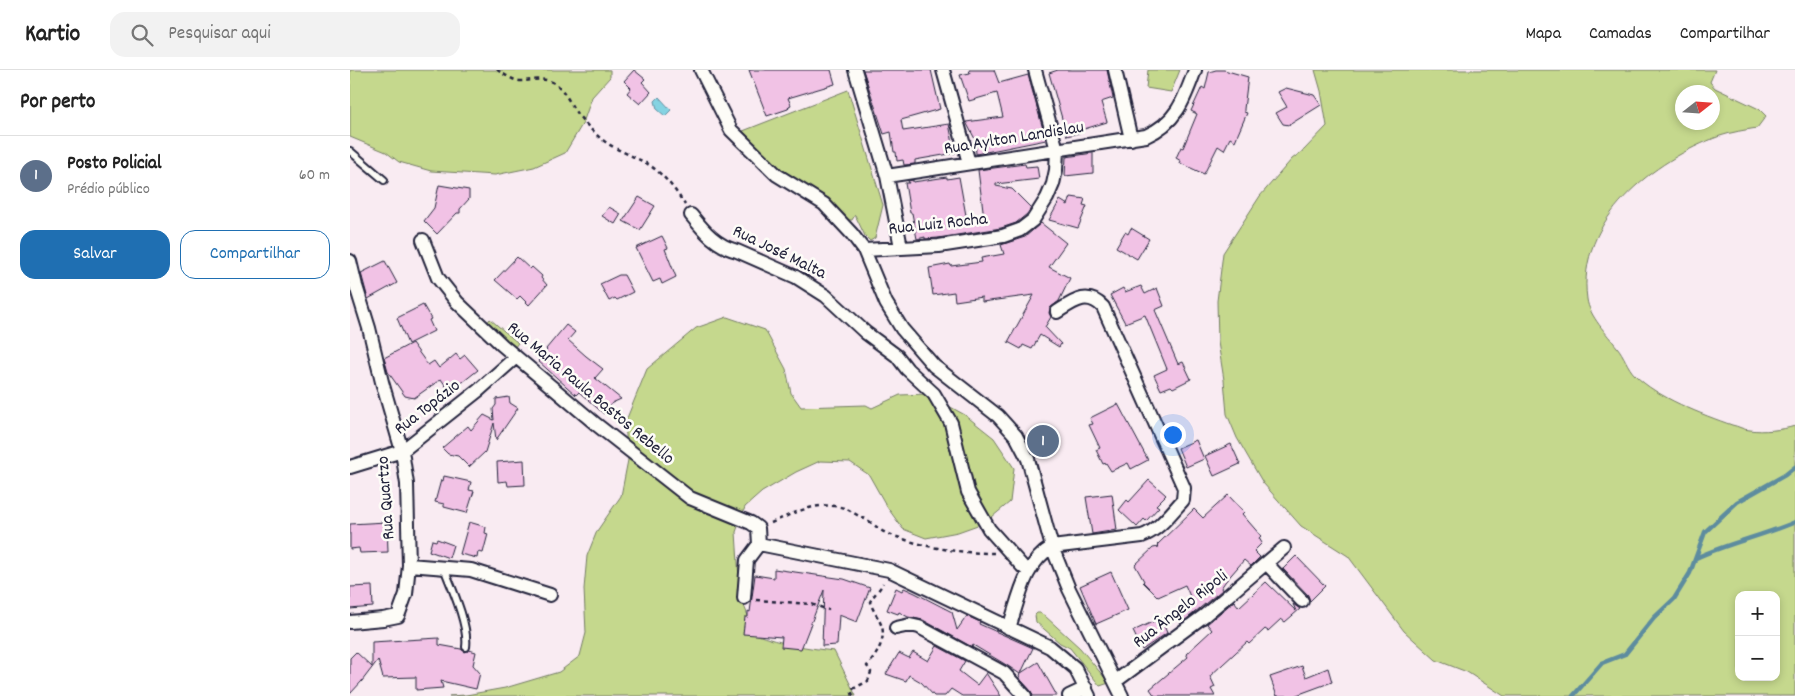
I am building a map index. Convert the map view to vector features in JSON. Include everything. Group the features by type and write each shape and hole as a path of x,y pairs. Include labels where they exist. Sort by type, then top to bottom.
{"street":[{"path":"701,70 731,130 777,175 824,204 864,250 886,303 902,329 934,366 998,416 1016,436 1028,459 1052,547 1069,589 1122,696"},
{"path":"855,70 886,176 902,247"},
{"path":"943,70 969,163"},
{"name":"Rua Luiz Rocha","path":"864,250 939,246 1003,236 1020,230 1033,220 1047,198 1053,184 1057,150 1036,70"},
{"path":"1115,70 1131,139"},
{"name":"Rua Aylton Landislau","path":"886,176 1146,136 1160,130 1171,120 1185,97 1195,70"},
{"name":"Rua José Malta","path":"691,215 704,231 726,248 796,277 826,296 866,333 897,356 913,375 934,394 951,423 968,492 989,529 1028,571"},
{"name":"Rua Maria Paula Bastos Rebello","path":"423,240 438,278 457,302 516,357 597,425 690,498 751,523 758,528"},
{"name":"Rua Quartzo","path":"350,261 402,451 407,484 409,565"},
{"path":"1009,628 1028,571 1042,552 1052,547 1148,534 1183,500 1184,495 1184,488 1103,307 1097,300 1084,298 1057,312"},
{"name":"Rua Topázio","path":"350,467 402,451 464,403 516,357"},
{"path":"744,598 747,560 759,544 758,528"},
{"path":"759,544 889,570 1050,647 1075,668 1087,692 1069,696"},
{"name":"Rua Ângelo Ripoli","path":"1116,681 1198,620 1284,548"},
{"path":"1267,564 1302,601"},
{"path":"350,622 398,616 406,594 409,565 471,570 550,595"},
{"path":"896,628 910,625 919,627 991,664 1004,673 1025,696"}],"lane":[{"path":"350,151 384,180"},
{"path":"444,568 464,627 466,647"}],"path":[{"path":"497,70 508,77 520,81 543,80 553,82 578,115 600,138 648,164 663,177 678,194 691,215"},
{"path":"758,528 806,508 835,506 846,509 876,525 883,532 936,549 976,554 1009,551"},
{"path":"854,695 850,690 868,681 871,672 867,666 874,659 882,634 882,627 870,602 882,585 889,570"},
{"path":"744,598 770,602 811,604 829,610"}],"green space":[{"path":"350,70 610,70 610,77 592,97 583,123 565,153 534,167 495,175 431,171 399,162 386,152 350,137"},
{"path":"1148,70 1180,70 1171,92 1146,88"},
{"path":"1315,70 1715,70 1710,82 1712,85 1675,85 1675,130 1720,130 1720,90 1759,109 1766,116 1757,128 1720,136 1670,160 1646,177 1625,197 1607,219 1594,244 1587,270 1587,299 1591,312 1619,350 1632,372 1655,391 1694,411 1746,429 1767,431 1795,426 1795,696 1504,696 1467,672 1436,660 1404,631 1348,556 1301,526 1263,483 1237,438 1227,414 1218,342 1217,301 1223,253 1260,196 1292,159 1304,150 1327,126"},
{"path":"848,90 883,205 875,238 870,241 865,236 855,215 852,220 849,220 825,197 787,175 743,131"},
{"path":"727,317 765,330 786,369 791,393 801,407 866,405 872,408 900,395 927,394 965,415 994,438 1014,468 1010,502 986,522 958,532 926,538 903,529 887,507 869,475 850,462 820,461 796,472 762,492 745,507 736,532 740,595 755,634 794,645 834,651 856,696 449,696 505,688 559,672 580,656 586,633 584,589 587,556 597,531 621,496 628,460 625,423 647,369 696,328"},
{"path":"490,319 518,343 514,348 486,324"},
{"path":"1037,613 1045,616 1080,648 1109,683 1100,686 1070,648 1060,643 1036,622 1035,615"}],"water":[{"path":"659,97 671,110 665,116 657,109 655,101"}],"building":[{"path":"634,70 645,79 642,82 651,92 640,104 627,93 631,88 624,81"},
{"path":"749,70 831,70 835,84 788,98 791,105 788,109 767,116"},
{"path":"863,70 931,70 940,109 901,120 903,131 949,124 955,153 915,160 915,164 904,165 903,160 897,161 891,132 884,134"},
{"path":"969,70 994,70 999,83 1028,75 1046,140 976,154 975,139 966,122 1003,117 997,93 969,101 960,75 970,73"},
{"path":"1058,70 1107,70 1113,98 1101,102 1107,122 1067,136 1049,73"},
{"path":"1224,70 1248,77 1244,109 1244,112 1247,113 1235,141 1230,138 1224,150 1218,146 1204,174 1180,163 1181,161 1176,158 1181,147 1183,148 1197,114 1191,111 1202,87 1205,89 1209,72"},
{"path":"1286,88 1314,95 1321,105 1289,125 1283,124 1276,113 1287,107 1278,92"},
{"path":"1093,153 1093,173 1065,176 1066,157"},
{"path":"1025,164 1026,167 1037,166 1039,179 996,184 996,186 1012,189 1031,208 1016,223 1001,228 938,238 925,239 925,237 917,239 905,183 913,180 913,182 959,177 967,221 984,218 978,170"},
{"path":"439,185 469,190 469,199 460,209 460,213 457,213 437,234 424,221 434,208"},
{"path":"639,197 655,206 640,230 623,221"},
{"path":"1071,197 1085,199 1083,205 1087,206 1078,228 1049,220 1060,200 1068,205"},
{"path":"609,207 621,214 615,224 602,216"},
{"path":"1041,223 1066,243 1049,267 1070,278 1059,301 1050,308 1049,313 1051,317 1045,327 1061,344 1059,347 1040,335 1032,349 1023,345 1021,349 1008,342 1034,295 982,302 982,297 955,301 954,292 933,295 929,268 950,264 951,266 982,262 981,258 1004,254 1001,245 1025,237"},
{"path":"1131,228 1149,239 1137,259 1116,247 1125,232 1128,234"},
{"path":"662,236 668,248 665,249 676,277 662,284 660,279 653,282 636,248"},
{"path":"517,257 530,269 532,267 542,276 541,278 547,285 529,305 520,296 517,299 495,280"},
{"path":"385,261 397,283 368,299 361,273"},
{"path":"619,275 624,275 633,292 617,300 615,298 609,301 600,284"},
{"path":"1141,286 1145,294 1157,288 1164,306 1155,310 1178,364 1183,362 1191,379 1173,388 1171,386 1161,390 1154,375 1167,369 1145,315 1125,323 1110,295 1123,288 1125,292"},
{"path":"423,305 431,319 429,320 434,331 408,344 397,318"},
{"path":"566,325 575,332 568,340 603,369 595,378 621,399 612,403 604,414 579,392 576,395 538,361"},
{"path":"412,343 428,365 434,361 439,368 456,354 460,359 465,355 478,370 450,392 441,379 414,398 405,396 388,372 384,358"},
{"path":"509,397 510,403 518,408 496,440 494,423 485,452 469,467 458,456 448,454 442,448 468,426 471,430 484,415 494,420 493,409 496,405 496,399"},
{"path":"1118,404 1148,460 1131,469 1128,463 1111,471 1106,463 1103,464 1096,450 1100,448 1089,425 1093,424 1090,418"},
{"path":"1044,428 1055,448 1041,455 1030,435"},
{"path":"1196,440 1204,459 1186,467 1178,448"},
{"path":"1231,444 1240,464 1214,476 1205,456"},
{"path":"524,460 525,485 508,486 507,481 498,482 497,462"},
{"path":"444,476 471,482 469,490 474,491 467,513 444,507 444,504 435,502 441,480 443,481"},
{"path":"1149,480 1166,495 1156,505 1159,507 1146,521 1144,519 1137,527 1119,510"},
{"path":"1112,494 1117,530 1092,534 1086,497"},
{"path":"1228,495 1244,512 1242,514 1261,536 1259,538 1262,543 1254,551 1260,557 1251,566 1244,560 1225,582 1221,588 1222,590 1183,622 1173,612 1193,603 1185,585 1158,597 1143,582 1135,565 1153,548 1159,547 1157,545 1194,509 1203,518"},
{"path":"387,522 388,552 360,553 359,548 350,549 350,524"},
{"path":"469,522 486,527 485,533 488,534 483,553 478,552 477,558 460,554"},
{"path":"437,539 453,545 449,558 429,551 432,540 436,541"},
{"path":"1296,556 1325,586 1310,601 1308,595 1283,569"},
{"path":"774,569 844,579 870,588 857,622 839,615 837,645 822,646 824,590 801,649 781,647 782,637 743,634 745,617 748,617 748,611 750,612 755,575 774,578"},
{"path":"1111,572 1128,610 1096,624 1080,586"},
{"path":"1266,582 1296,611 1293,604 1300,609 1285,622 1281,619 1268,631 1265,629 1249,644 1247,642 1210,676 1215,687 1211,689 1215,696 1155,696 1150,689 1188,657 1186,654 1212,630 1207,624 1234,601 1239,607"},
{"path":"372,586 373,607 350,609 350,587"},
{"path":"896,588 902,591 904,588 952,612 957,630 967,616 980,622 979,624 1033,648 1021,673 1038,662 1057,696 1033,696 1021,680 1020,674 973,645 972,647 923,620 887,610"},
{"path":"1161,618 1167,633 1142,650 1133,631"},
{"path":"439,638 439,645 461,649 465,652 469,650 476,652 473,665 480,673 476,689 441,681 443,688 416,690 416,677 383,678 378,660 350,694 350,658 356,652 372,667 372,642"},
{"path":"937,646 965,661 959,671 977,685 986,673 1001,696 962,696 951,689 945,696 934,696 921,682 909,675 906,681 886,674 899,653 909,658 913,652 928,661"},
{"path":"1302,666 1306,677 1328,668 1332,682 1294,696 1277,696 1270,677"}],"waterway":[{"path":"1573,696 1602,663 1625,654 1654,618 1674,599 1690,573 1705,532 1737,502 1785,475 1795,467"},
{"path":"1696,558 1795,522"}],"place":[{"name":"Posto Policial","path":"1043,441"}]}
